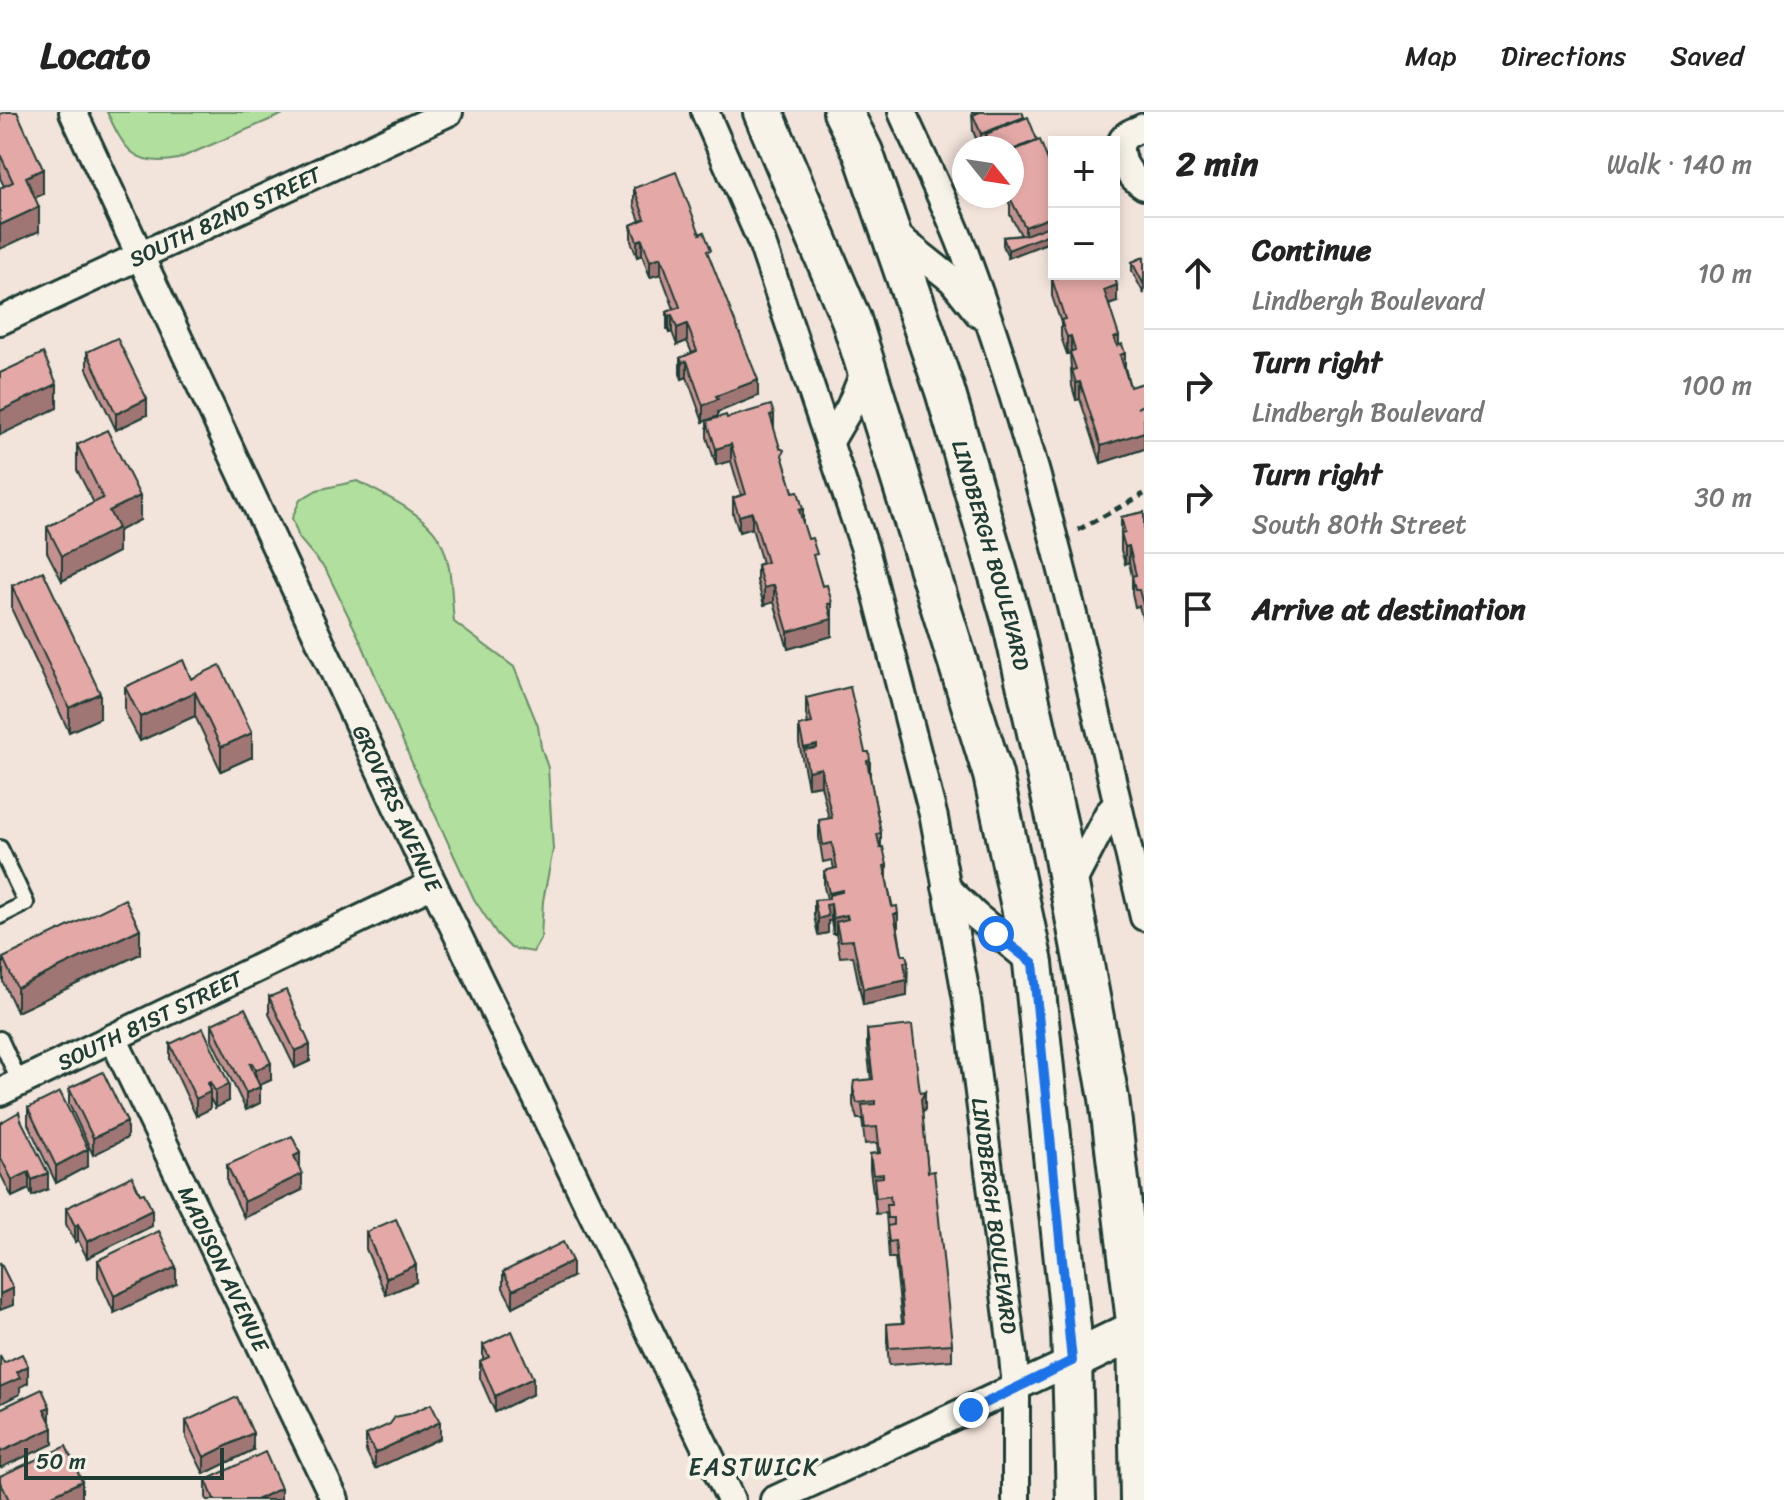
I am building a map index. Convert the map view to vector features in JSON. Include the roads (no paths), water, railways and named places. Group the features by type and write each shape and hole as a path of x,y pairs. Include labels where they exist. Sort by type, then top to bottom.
{"main road":[{"path":"763,112 851,319 993,775 1033,963 1072,1361 1076,1500"},
{"name":"LINDBERGH BOULEVARD","path":"843,112 863,152 945,391 1012,621 1070,887 1109,1098 1140,1328 1140,1500"},
{"path":"1072,1361 1140,1328"}],"street":[{"name":"GROVERS AVENUE","path":"73,112 433,884 731,1500"},
{"name":"SOUTH 82ND STREET","path":"0,321 449,112"},
{"name":"LINDBERGH BOULEVARD","path":"705,112 762,243 865,549 934,818 967,1000 1016,1389 1016,1500"},
{"path":"902,112 967,259 996,341 1056,542 1144,917"},
{"path":"1144,127 1126,135 1120,143 1126,167 1144,186"},
{"path":"890,230 952,280 973,304 996,341"},
{"path":"829,443 850,407 866,368"},
{"path":"1070,887 1108,814 1117,804"},
{"name":"SOUTH 81ST STREET","path":"10,1087 433,884"},
{"path":"946,887 1033,963"},
{"name":"MADISON AVENUE","path":"113,1038 335,1500"},
{"path":"774,1500 1072,1361"}],"lane":[{"path":"0,848 26,903 0,916"},
{"path":"0,1039 10,1087"}],"district":[{"name":"EASTWICK","path":"754,1467"}]}
